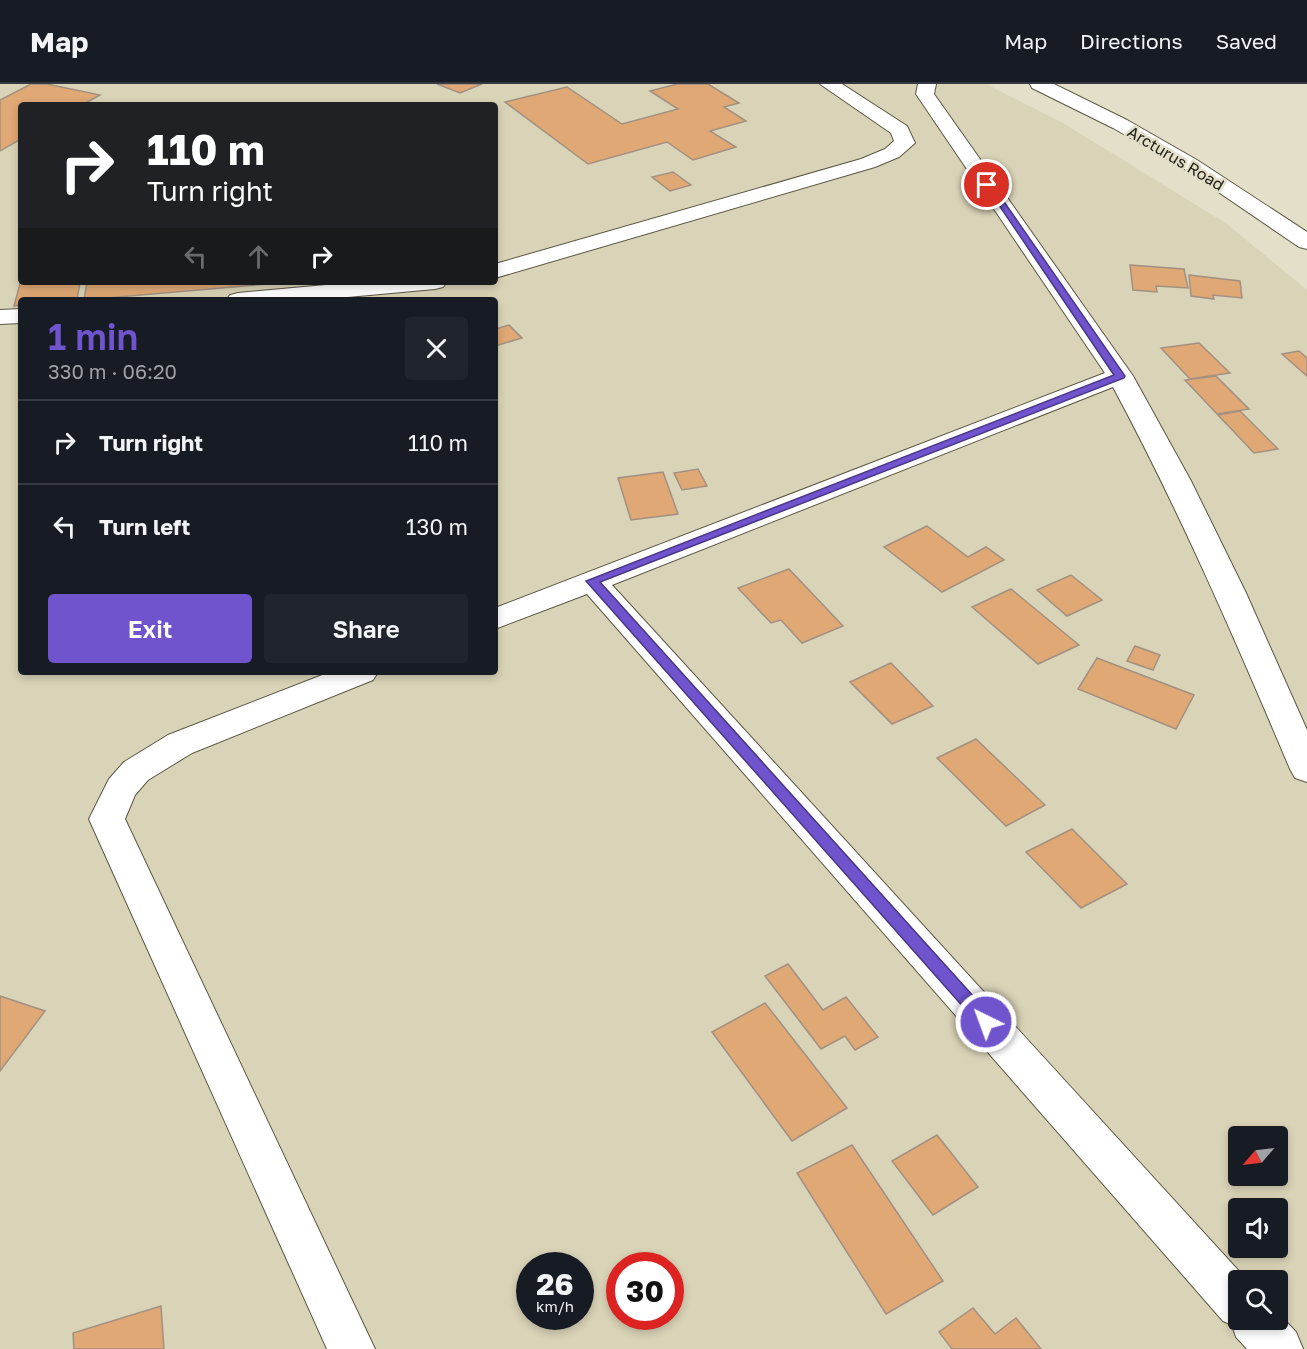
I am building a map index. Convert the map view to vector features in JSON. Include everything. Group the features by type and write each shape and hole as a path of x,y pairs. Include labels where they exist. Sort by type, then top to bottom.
{"street":[{"path":"498,270 868,163 892,153 905,143 900,130 829,84"},
{"path":"927,84 926,94 939,114 1120,376 1177,481 1231,593 1307,769"},
{"name":"Arcturus Road","path":"1040,84 1120,124 1180,158 1307,242"},
{"path":"271,297 402,285"},
{"path":"0,317 18,316"},
{"path":"498,618 1120,376"},
{"path":"592,581 1228,1293"},
{"path":"351,1349 106,819 122,788 136,771 180,744 354,675"},
{"path":"1262,1330 1279,1349"}],"shaded area":[{"path":"0,84 986,84 1063,123 1227,224 1307,290 1307,1349 0,1349"}],"building":[{"path":"31,84 47,84 100,95 87,102 18,102 18,141 0,151 0,100"},
{"path":"437,84 482,84 460,93"},
{"path":"677,84 708,84 739,103 724,107 746,121 710,131 736,147 693,160 667,142 588,164 505,102 567,87 622,124 678,109 650,91"},
{"path":"673,172 691,185 670,191 652,177"},
{"path":"1130,265 1184,269 1188,288 1156,286 1157,292 1133,290"},
{"path":"1189,275 1240,281 1242,298 1213,295 1214,299 1191,296"},
{"path":"20,285 80,285 78,297 18,297 18,305 14,306"},
{"path":"86,285 255,285 118,297 84,297"},
{"path":"509,325 522,338 498,345 498,328"},
{"path":"1199,343 1230,373 1190,379 1161,348"},
{"path":"1299,351 1307,358 1307,376 1282,354"},
{"path":"1216,376 1249,409 1217,414 1185,380"},
{"path":"1240,411 1278,449 1254,453 1218,415"},
{"path":"698,469 707,486 682,490 674,473"},
{"path":"663,472 678,514 631,520 618,478"},
{"path":"927,526 968,557 986,547 1004,560 942,592 884,547"},
{"path":"789,569 843,626 802,643 781,620 771,623 738,588"},
{"path":"1071,575 1102,600 1067,616 1037,590"},
{"path":"1011,589 1079,645 1038,664 972,607"},
{"path":"1135,646 1160,655 1153,670 1127,661"},
{"path":"1097,658 1194,695 1176,729 1078,689"},
{"path":"891,663 933,706 892,724 850,682"},
{"path":"976,739 1045,805 1006,826 937,758"},
{"path":"1072,829 1127,884 1081,908 1026,852"},
{"path":"788,964 823,1010 846,997 878,1037 855,1050 845,1036 821,1049 765,976"},
{"path":"0,996 45,1011 0,1071"},
{"path":"765,1003 847,1108 792,1141 712,1032"},
{"path":"937,1135 978,1187 933,1215 892,1161"},
{"path":"852,1145 943,1281 886,1314 797,1173"},
{"path":"161,1306 164,1349 74,1349 73,1333"},
{"path":"973,1308 995,1334 1016,1318 1041,1349 952,1349 939,1332"}],"route":[{"path":"986,1022 592,581 1120,376 987,185"}]}
